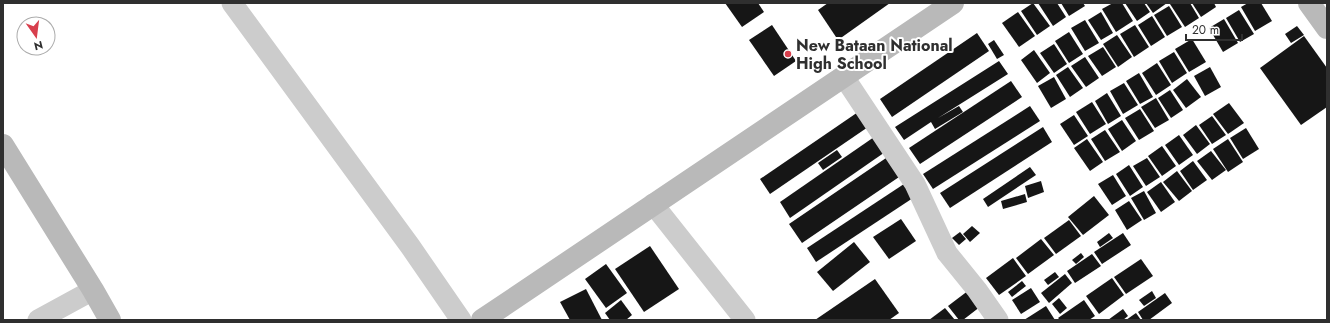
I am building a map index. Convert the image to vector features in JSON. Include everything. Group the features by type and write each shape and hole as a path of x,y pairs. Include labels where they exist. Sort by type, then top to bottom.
{"street":[{"path":"232,3 410,246 461,320"},
{"path":"482,320 953,3"},
{"path":"1309,3 1327,28"},
{"path":"844,77 915,184 947,253 977,290 998,320"},
{"path":"3,145 94,290 110,320"},
{"path":"653,204 745,320"},
{"path":"38,320 94,290"}],"building":[{"path":"725,3 758,3 764,12 742,27"},
{"path":"828,3 890,3 838,40 818,10"},
{"path":"1033,3 1050,26 1037,35 1021,11"},
{"path":"1038,3 1057,3 1066,17 1053,26"},
{"path":"1061,3 1083,3 1085,6 1069,16"},
{"path":"1113,3 1122,3 1133,21 1116,32 1102,9"},
{"path":"1125,3 1144,3 1150,12 1137,21"},
{"path":"1146,3 1167,3 1153,13"},
{"path":"1190,3 1199,18 1185,27 1170,4"},
{"path":"1192,3 1214,3 1216,7 1201,17"},
{"path":"1248,3 1261,3 1272,21 1255,31 1241,7"},
{"path":"1169,6 1182,27 1167,36 1154,15"},
{"path":"1239,10 1254,34 1240,42 1226,18"},
{"path":"1018,12 1035,36 1019,47 1002,23"},
{"path":"1101,12 1113,33 1101,40 1088,20"},
{"path":"1152,16 1165,37 1151,46 1138,25"},
{"path":"1224,19 1238,43 1223,52 1209,28"},
{"path":"1085,20 1099,43 1085,51 1071,28"},
{"path":"772,25 796,61 774,76 749,40"},
{"path":"1135,25 1149,47 1134,57 1120,34"},
{"path":"1297,26 1304,35 1291,43 1285,34"},
{"path":"1069,32 1083,54 1069,63 1055,41"},
{"path":"977,33 989,51 892,117 880,99"},
{"path":"1117,35 1132,57 1118,67 1103,44"},
{"path":"1304,36 1327,68 1327,107 1301,125 1260,68"},
{"path":"1192,39 1206,62 1189,72 1175,49"},
{"path":"994,40 1004,55 997,59 988,44"},
{"path":"1054,44 1067,64 1054,73 1040,53"},
{"path":"1103,47 1116,67 1102,76 1088,56"},
{"path":"1034,50 1050,73 1037,83 1021,60"},
{"path":"1174,52 1187,73 1172,83 1159,61"},
{"path":"1085,57 1099,78 1086,87 1071,66"},
{"path":"999,61 1008,74 938,118 959,106 963,112 935,129 931,122 904,140 895,127"},
{"path":"1157,63 1171,85 1156,95 1142,73"},
{"path":"1068,67 1083,88 1070,97 1056,75"},
{"path":"1210,67 1221,87 1205,96 1194,76"},
{"path":"1139,73 1153,97 1140,104 1126,81"},
{"path":"1054,77 1066,99 1051,108 1038,86"},
{"path":"1187,79 1201,97 1186,108 1173,90"},
{"path":"1011,81 1022,97 920,164 909,148"},
{"path":"1124,83 1138,105 1123,114 1110,91"},
{"path":"1170,90 1183,110 1171,118 1158,98"},
{"path":"1107,93 1121,116 1108,124 1095,101"},
{"path":"1156,98 1169,120 1155,128 1141,107"},
{"path":"1092,102 1106,124 1090,134 1076,112"},
{"path":"1229,103 1244,123 1228,134 1213,114"},
{"path":"1030,106 1040,121 933,189 923,174"},
{"path":"1140,109 1154,131 1139,140 1125,118"},
{"path":"861,110 871,125 770,194 760,179"},
{"path":"1074,115 1088,136 1074,145 1060,124"},
{"path":"1212,116 1226,135 1212,144 1199,125"},
{"path":"1122,120 1136,141 1122,151 1108,129"},
{"path":"1196,125 1210,144 1197,154 1183,135"},
{"path":"1043,127 1052,142 950,208 940,193"},
{"path":"1246,128 1259,149 1243,159 1230,138"},
{"path":"1105,130 1120,152 1105,161 1091,139"},
{"path":"877,135 888,150 790,218 780,202"},
{"path":"1179,135 1193,155 1179,165 1165,145"},
{"path":"1087,139 1103,162 1090,171 1074,148"},
{"path":"1228,139 1243,162 1228,172 1213,149"},
{"path":"1162,146 1176,166 1162,176 1148,156"},
{"path":"837,150 842,157 823,170 818,163"},
{"path":"1211,151 1226,170 1212,180 1197,161"},
{"path":"889,156 902,175 802,243 789,224"},
{"path":"1147,158 1160,177 1146,186 1133,166"},
{"path":"1193,161 1207,180 1193,190 1180,171"},
{"path":"1129,165 1143,187 1130,196 1116,174"},
{"path":"1030,167 1036,175 988,207 983,199"},
{"path":"1177,171 1192,191 1179,201 1163,182"},
{"path":"1113,175 1126,196 1112,205 1098,184"},
{"path":"1041,181 1044,192 1028,198 1025,186"},
{"path":"907,182 916,196 816,262 807,248"},
{"path":"1161,182 1175,202 1161,212 1147,192"},
{"path":"1144,191 1156,213 1144,220 1131,198"},
{"path":"1025,194 1027,202 1003,209 1001,201"},
{"path":"1094,196 1109,215 1083,235 1068,217"},
{"path":"1129,201 1142,220 1127,230 1115,210"},
{"path":"901,219 916,241 889,259 873,237"},
{"path":"1069,220 1081,236 1056,254 1044,238"},
{"path":"972,226 980,233 970,242 963,234"},
{"path":"960,232 966,239 959,245 952,238"},
{"path":"1109,233 1113,238 1100,247 1097,242"},
{"path":"1123,233 1131,245 1102,264 1094,252"},
{"path":"1041,239 1054,255 1028,274 1016,258"},
{"path":"854,242 870,262 833,291 817,272"},
{"path":"650,246 679,289 644,312 615,269"},
{"path":"1081,253 1084,257 1076,264 1072,260"},
{"path":"1092,254 1101,266 1075,283 1067,271"},
{"path":"1013,258 1026,276 999,295 986,278"},
{"path":"1141,259 1153,276 1126,294 1114,277"},
{"path":"606,264 627,293 606,308 585,279"},
{"path":"1055,272 1059,277 1048,285 1044,280"},
{"path":"1065,274 1072,283 1049,303 1041,293"},
{"path":"1112,278 1124,295 1099,314 1086,296"},
{"path":"875,279 899,313 889,320 815,320"},
{"path":"1022,281 1026,286 1012,297 1008,292"},
{"path":"973,287 985,303 963,320 959,320 948,306"},
{"path":"1031,288 1040,302 1021,314 1012,300"},
{"path":"586,289 602,320 570,320 560,302"},
{"path":"1152,291 1156,298 1144,306 1139,300"},
{"path":"1165,293 1172,303 1149,320 1143,320 1138,312"},
{"path":"1059,298 1067,308 1060,314 1052,304"},
{"path":"621,300 632,315 626,320 610,320 605,313"},
{"path":"1084,300 1095,316 1089,320 1060,320 1058,318"},
{"path":"1046,306 1055,320 1024,320"},
{"path":"945,308 955,320 929,320"},
{"path":"1123,309 1128,316 1123,320 1108,320"},
{"path":"1136,313 1141,320 1126,320"}],"place":[{"name":"New Bataan National High School","path":"788,54"}]}
